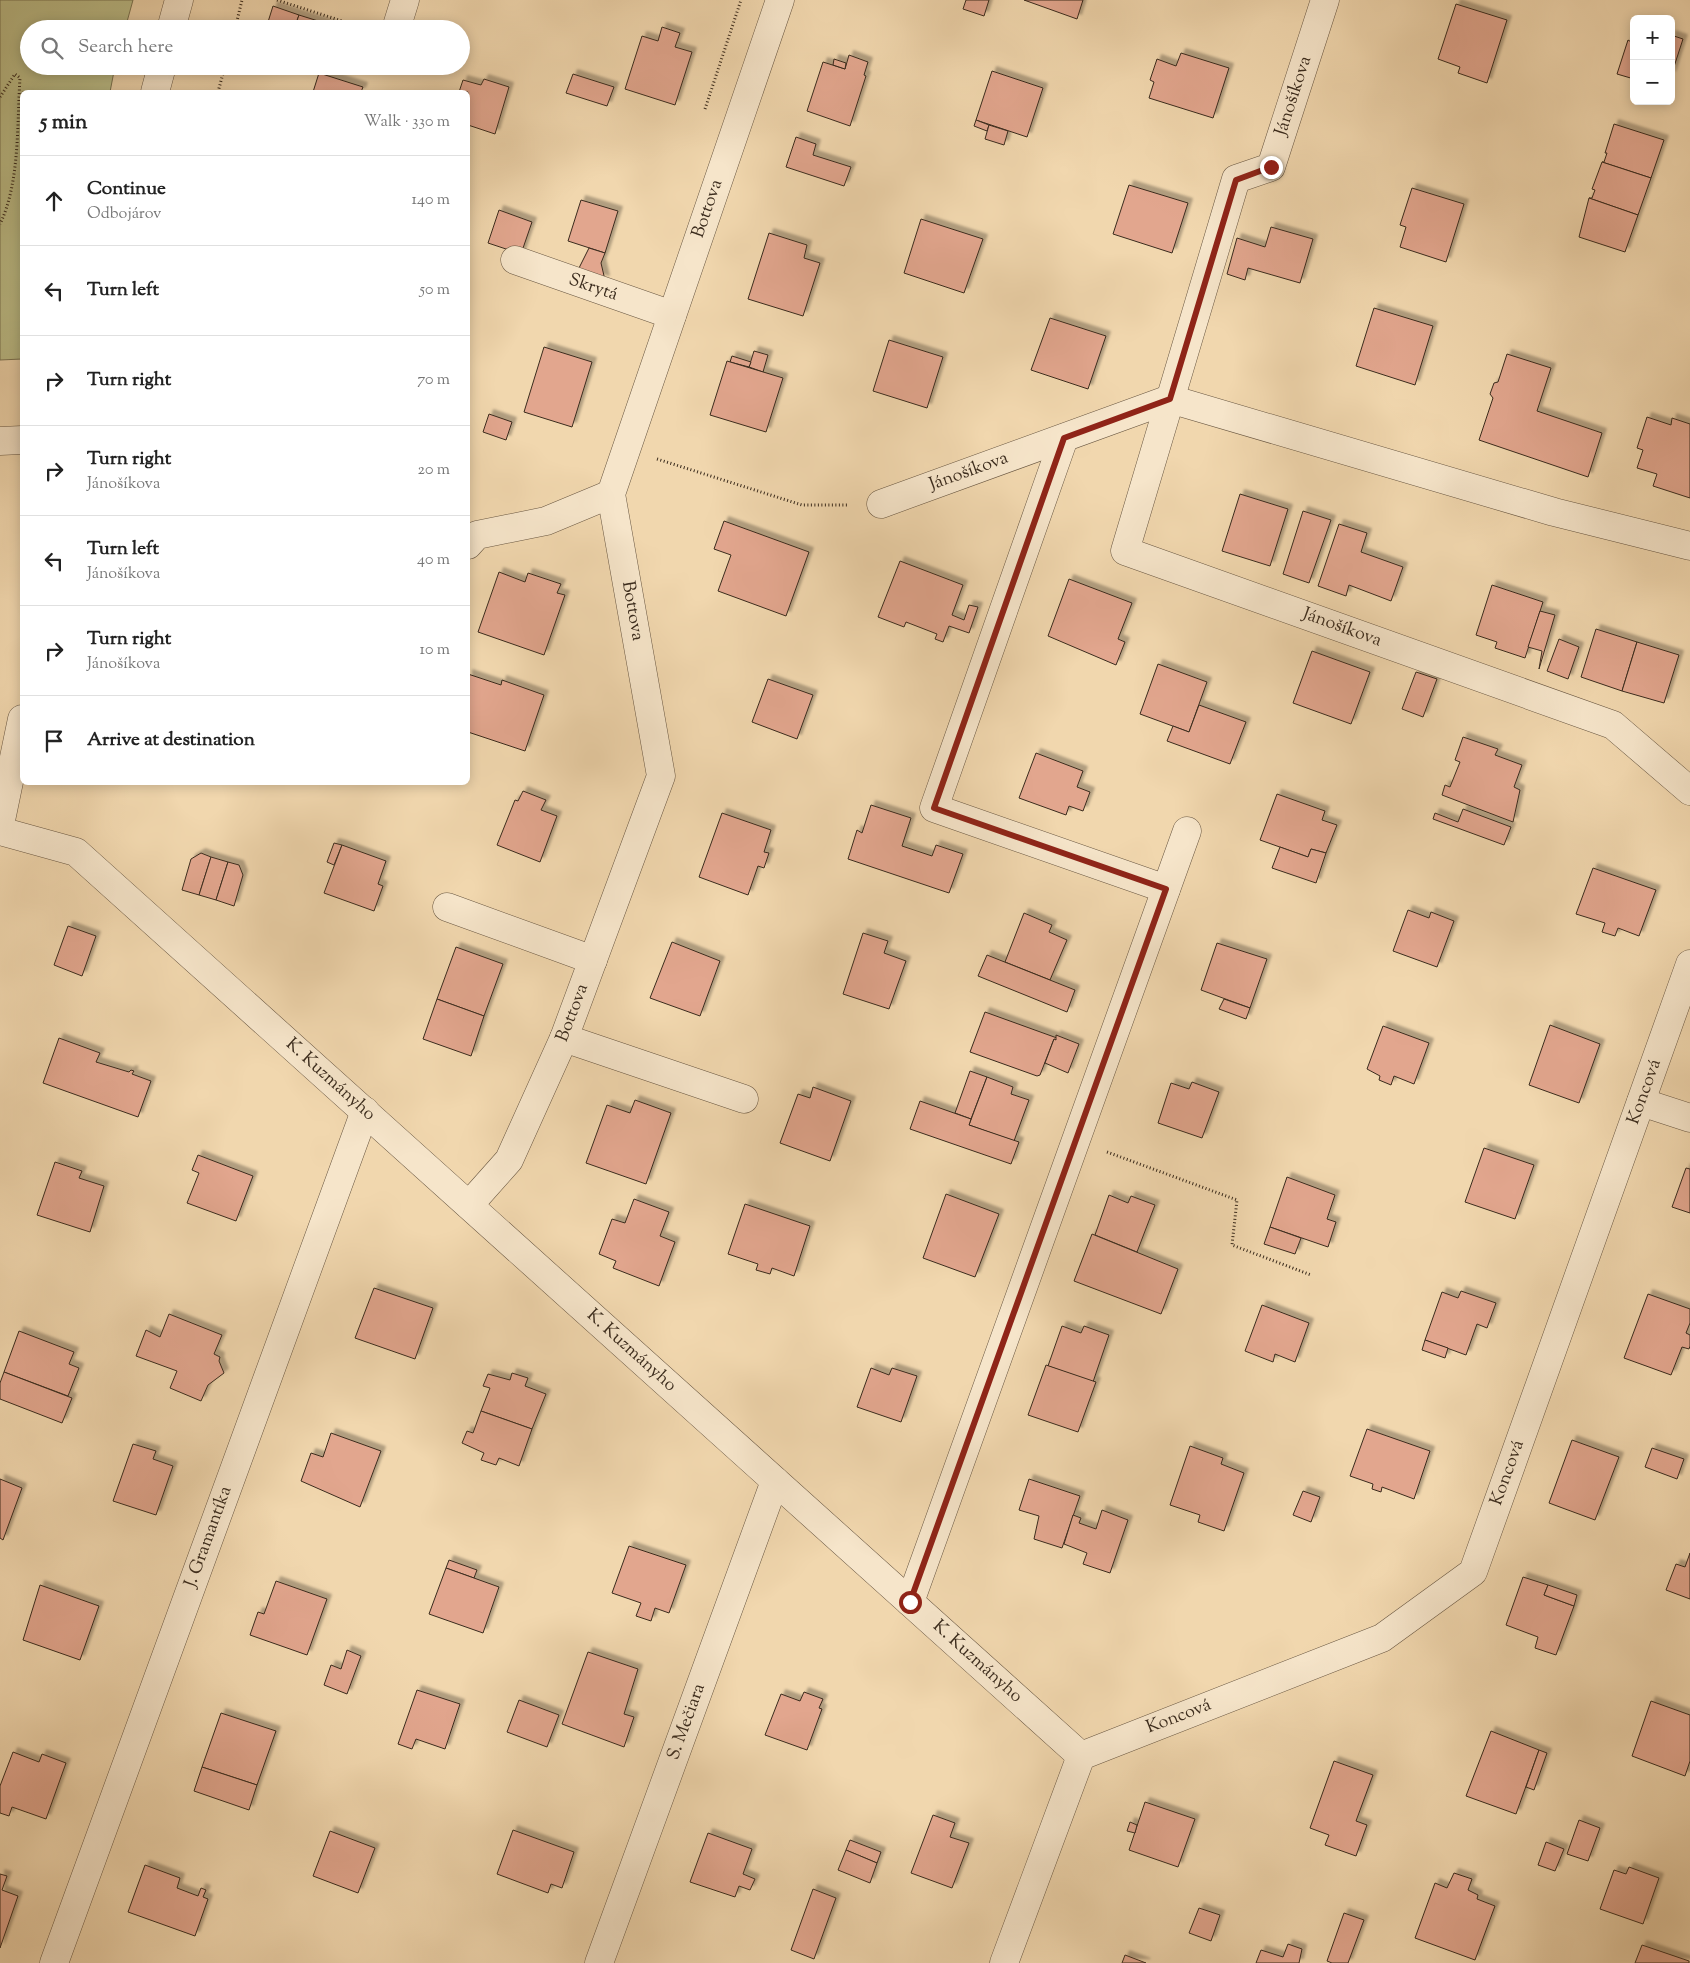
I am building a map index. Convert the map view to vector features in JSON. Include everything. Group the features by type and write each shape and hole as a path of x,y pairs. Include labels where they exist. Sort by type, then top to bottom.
{"street":[{"path":"174,20 179,0"},
{"path":"399,20 406,0"},
{"name":"Bottova","path":"469,1206 510,1160 564,1038 661,776 611,494 780,0"},
{"name":"Jánošíkova","path":"1325,0 1271,167 1236,180 1125,551 1613,725 1690,791"},
{"path":"156,90 160,75"},
{"name":"Skrytá","path":"515,260 672,315"},
{"path":"1170,399 1554,512 1690,546"},
{"name":"Jánošíkova","path":"881,504 1170,399"},
{"path":"1064,438 934,808 1166,889"},
{"path":"0,441 20,440"},
{"path":"470,543 477,535 546,521 611,494"},
{"path":"0,825 20,729"},
{"name":"K. Kuzmányho","path":"0,830 76,852 1081,1756"},
{"path":"910,1602 1187,831"},
{"path":"447,907 593,960"},
{"name":"Koncová","path":"1081,1756 1382,1638 1473,1572 1690,964"},
{"path":"564,1038 744,1099"},
{"path":"1641,1102 1690,1118"},
{"name":"J. Gramantíka","path":"54,1963 365,1112"},
{"name":"S. Mečiara","path":"599,1963 775,1481"},
{"path":"1004,1963 1081,1756"}],"path":[{"path":"237,20 242,0"},
{"path":"277,0 339,20"},
{"path":"0,97 15,74 20,78 14,171 10,195 0,224"},
{"path":"219,90 223,75"},
{"path":"626,449 802,505 881,504"},
{"path":"1076,1140 1236,1200 1232,1245 1311,1275"}],"green space":[{"path":"0,0 133,0 127,20 20,20 20,75 113,75 110,90 20,90 20,359 0,360"}],"building":[{"path":"966,0 989,0 984,16 963,9"},
{"path":"1024,0 1083,0 1077,19"},
{"path":"1456,4 1507,20 1487,83 1458,73 1460,67 1438,59"},
{"path":"273,6 299,15 297,20 269,20"},
{"path":"299,15 315,20 297,20"},
{"path":"662,27 680,33 675,47 692,52 675,105 625,89 642,36 658,41"},
{"path":"1675,36 1683,39 1675,64"},
{"path":"1628,40 1630,41 1630,78 1617,74"},
{"path":"1181,53 1229,68 1213,118 1149,98 1154,82 1150,80 1157,59 1176,66"},
{"path":"849,55 868,62 864,75 866,76 850,126 807,111 823,62 845,69"},
{"path":"834,59 846,63 845,69 833,65"},
{"path":"992,71 1043,88 1027,137 976,120"},
{"path":"573,74 614,87 607,106 566,93"},
{"path":"318,75 325,75 363,87 362,90 314,90"},
{"path":"484,79 509,87 495,134 470,126 470,90 460,90 463,80 481,85"},
{"path":"976,120 989,125 987,131 974,126"},
{"path":"1614,124 1664,140 1651,178 1602,162 1604,162 1607,153 1605,153"},
{"path":"989,125 1008,131 1004,145 985,139"},
{"path":"796,137 816,144 813,155 851,167 844,186 786,167"},
{"path":"1602,162 1651,178 1638,215 1589,198 1592,198 1595,190 1592,189"},
{"path":"1129,185 1188,203 1172,253 1113,234"},
{"path":"1412,188 1464,204 1446,262 1400,247 1406,227 1400,225"},
{"path":"1589,198 1638,215 1625,252 1579,237"},
{"path":"581,200 618,211 605,253 568,241"},
{"path":"499,210 532,222 521,254 488,243"},
{"path":"921,219 983,239 964,293 904,273"},
{"path":"1271,227 1313,239 1300,283 1248,268 1245,280 1227,274 1237,238 1265,247"},
{"path":"769,233 807,245 804,258 820,263 803,316 748,299"},
{"path":"589,248 605,253 601,263 605,280 577,272"},
{"path":"1374,308 1433,326 1415,385 1356,366"},
{"path":"1050,318 1106,336 1088,389 1031,370"},
{"path":"889,340 943,357 927,408 873,391"},
{"path":"544,347 592,362 572,427 524,412"},
{"path":"754,351 768,355 763,372 749,367"},
{"path":"1507,354 1551,368 1537,411 1602,433 1588,477 1479,440 1493,398 1490,394 1494,383 1498,382"},
{"path":"732,356 751,362 749,367 730,362"},
{"path":"727,361 783,378 766,432 710,415"},
{"path":"489,414 512,422 506,440 483,432"},
{"path":"1647,417 1671,425 1672,418 1690,424 1690,498 1653,486 1657,474 1637,468 1643,450 1637,448"},
{"path":"1240,494 1288,509 1270,566 1222,551"},
{"path":"1303,511 1331,520 1309,583 1283,574"},
{"path":"724,521 809,552 786,616 718,591 731,555 714,549"},
{"path":"1339,524 1367,533 1361,552 1403,567 1391,601 1349,585 1346,596 1318,586"},
{"path":"900,561 963,585 952,615 964,620 969,605 978,607 969,633 949,626 943,642 935,639 937,634 906,622 904,627 878,617"},
{"path":"499,572 525,582 528,573 561,584 557,593 565,595 544,655 478,632"},
{"path":"1069,579 1132,603 1118,639 1125,642 1116,665 1048,636"},
{"path":"1492,585 1543,602 1525,658 1495,648 1497,642 1476,635"},
{"path":"1540,611 1555,615 1539,669 1542,651 1528,647"},
{"path":"1596,629 1637,642 1622,691 1581,677"},
{"path":"1559,639 1579,647 1568,679 1547,671"},
{"path":"1637,642 1679,655 1664,703 1622,691"},
{"path":"1312,651 1370,672 1351,724 1293,703"},
{"path":"1158,664 1207,682 1189,732 1140,714"},
{"path":"1416,672 1437,679 1423,717 1402,709"},
{"path":"470,675 501,685 502,680 544,695 525,751 470,733"},
{"path":"768,679 813,695 797,739 752,722"},
{"path":"1199,705 1246,722 1230,764 1167,741 1173,726 1189,732"},
{"path":"1463,737 1498,749 1495,755 1522,765 1514,787 1520,790 1513,822 1442,795 1445,785 1450,787 1460,762 1455,760"},
{"path":"1036,753 1083,771 1077,787 1090,792 1083,811 1069,806 1066,815 1019,798"},
{"path":"523,791 546,800 541,810 557,816 540,862 497,845 515,800 518,801"},
{"path":"1277,794 1325,811 1322,820 1337,825 1326,853 1311,849 1308,857 1260,840"},
{"path":"871,805 911,818 902,846 932,856 936,845 963,854 949,893 848,859 857,830 862,833"},
{"path":"1463,809 1511,827 1504,845 1433,819 1435,813 1458,822"},
{"path":"722,813 771,830 764,852 769,853 764,868 758,866 748,895 699,877"},
{"path":"334,843 342,845 334,865 327,862"},
{"path":"342,845 386,861 378,884 383,886 374,911 324,893"},
{"path":"1280,847 1308,857 1311,849 1326,853 1316,883 1272,868"},
{"path":"201,853 211,857 199,895 182,890 191,859"},
{"path":"211,857 228,862 216,900 199,895"},
{"path":"228,862 239,865 243,875 234,906 216,900"},
{"path":"1593,868 1656,890 1639,936 1618,928 1615,936 1602,932 1605,923 1576,914"},
{"path":"1408,910 1429,918 1431,912 1454,921 1437,967 1393,951"},
{"path":"1024,913 1052,925 1049,932 1067,940 1050,980 1005,962"},
{"path":"68,926 96,936 82,976 54,965"},
{"path":"863,933 888,941 884,953 906,961 889,1009 843,994"},
{"path":"672,942 720,961 700,1016 650,998"},
{"path":"1217,943 1267,959 1250,1008 1201,990"},
{"path":"456,947 503,964 484,1016 437,999"},
{"path":"987,955 1075,990 1067,1012 978,976"},
{"path":"437,999 484,1016 471,1056 423,1039"},
{"path":"1224,999 1250,1008 1246,1019 1219,1009"},
{"path":"985,1012 1057,1038 1056,1040 1054,1039 1040,1075 1037,1076 970,1052"},
{"path":"1550,1025 1600,1044 1579,1103 1529,1085"},
{"path":"1383,1026 1429,1043 1414,1084 1394,1076 1391,1085 1379,1080 1380,1076 1367,1069"},
{"path":"1056,1035 1079,1044 1068,1073 1045,1063 1054,1039 1056,1040"},
{"path":"59,1038 100,1053 96,1062 129,1072 131,1070 134,1071 132,1074 151,1081 138,1117 43,1083"},
{"path":"970,1071 987,1077 971,1119 955,1113"},
{"path":"987,1077 1013,1087 1011,1094 1029,1100 1014,1141 969,1125"},
{"path":"1192,1082 1219,1092 1202,1138 1158,1123 1171,1083 1189,1089"},
{"path":"813,1087 851,1101 830,1161 780,1143 798,1094 810,1098"},
{"path":"635,1100 671,1113 646,1184 586,1163 607,1105 630,1113"},
{"path":"920,1101 971,1119 969,1125 1019,1142 1011,1164 910,1129"},
{"path":"1484,1148 1534,1165 1515,1219 1465,1202"},
{"path":"198,1155 253,1176 236,1221 187,1203 199,1173 192,1170"},
{"path":"55,1162 82,1171 79,1178 104,1186 90,1232 37,1215"},
{"path":"1686,1168 1690,1169 1690,1213 1672,1207"},
{"path":"1287,1177 1335,1195 1327,1219 1336,1222 1328,1247 1270,1227"},
{"path":"946,1194 999,1214 975,1277 923,1258"},
{"path":"1109,1195 1128,1203 1131,1196 1155,1205 1137,1252 1095,1235"},
{"path":"634,1199 669,1212 660,1236 675,1242 659,1286 613,1268 616,1261 599,1254 612,1219 625,1223"},
{"path":"745,1204 810,1226 794,1276 772,1268 770,1274 756,1270 758,1264 728,1254"},
{"path":"1270,1227 1301,1238 1295,1254 1264,1244"},
{"path":"1092,1234 1178,1269 1161,1314 1074,1281"},
{"path":"374,1288 433,1308 415,1359 355,1338"},
{"path":"1461,1291 1496,1303 1487,1328 1477,1324 1466,1355 1425,1340 1442,1292 1458,1298"},
{"path":"1648,1294 1690,1309 1690,1323 1686,1333 1690,1335 1690,1346 1689,1349 1682,1347 1671,1375 1624,1358"},
{"path":"1262,1305 1309,1323 1295,1362 1275,1354 1273,1362 1245,1351"},
{"path":"169,1314 222,1335 214,1354 220,1357 219,1361 224,1373 208,1385 201,1401 170,1388 177,1371 136,1356 146,1330 160,1337"},
{"path":"1062,1326 1081,1333 1084,1326 1109,1335 1093,1382 1048,1366"},
{"path":"19,1331 74,1352 69,1364 79,1368 68,1396 4,1372"},
{"path":"1425,1340 1448,1348 1445,1358 1422,1350"},
{"path":"1046,1365 1096,1382 1078,1432 1028,1415"},
{"path":"871,1368 889,1375 892,1368 917,1376 901,1422 857,1407"},
{"path":"4,1372 72,1398 62,1423 0,1399 0,1383"},
{"path":"512,1373 528,1378 525,1386 546,1394 532,1429 481,1411 490,1388 483,1386 488,1374 510,1380"},
{"path":"481,1411 532,1429 519,1466 499,1458 496,1465 481,1460 484,1453 462,1443 467,1431 473,1433"},
{"path":"1367,1429 1430,1451 1414,1499 1382,1487 1381,1492 1372,1489 1373,1484 1350,1476"},
{"path":"331,1433 381,1451 360,1507 301,1481 311,1453 323,1457"},
{"path":"1572,1440 1619,1457 1595,1520 1549,1503"},
{"path":"133,1444 156,1451 153,1459 173,1466 156,1515 113,1501"},
{"path":"1190,1446 1223,1458 1221,1464 1244,1473 1224,1531 1198,1522 1200,1515 1170,1505"},
{"path":"1652,1448 1684,1459 1677,1479 1645,1467"},
{"path":"0,1479 22,1488 3,1540 0,1538"},
{"path":"1029,1479 1080,1496 1062,1548 1034,1539 1039,1516 1019,1510"},
{"path":"1303,1491 1320,1497 1311,1522 1293,1515"},
{"path":"1102,1510 1128,1520 1110,1573 1083,1564 1087,1553 1064,1544 1073,1515 1081,1518 1079,1523 1096,1529"},
{"path":"629,1546 686,1565 669,1613 655,1608 651,1621 636,1616 641,1603 612,1593"},
{"path":"1690,1553 1690,1599 1666,1590 1676,1564 1685,1567"},
{"path":"449,1560 477,1570 474,1578 446,1568"},
{"path":"446,1568 499,1587 483,1633 429,1614"},
{"path":"1523,1577 1548,1585 1544,1595 1574,1606 1556,1655 1535,1648 1538,1637 1506,1625"},
{"path":"276,1581 327,1599 307,1655 250,1635 258,1612 264,1614"},
{"path":"40,1585 99,1606 80,1660 23,1640"},
{"path":"1548,1585 1577,1595 1574,1606 1544,1595"},
{"path":"347,1650 361,1656 347,1694 324,1685 331,1665 341,1669"},
{"path":"588,1652 638,1669 624,1714 634,1717 624,1747 562,1724"},
{"path":"417,1690 460,1704 445,1749 416,1739 412,1749 398,1744"},
{"path":"804,1692 823,1699 819,1708 822,1709 807,1750 765,1735 781,1694 800,1701"},
{"path":"519,1700 559,1715 547,1747 507,1732"},
{"path":"1651,1701 1690,1715 1690,1761 1685,1776 1632,1756"},
{"path":"221,1713 276,1731 257,1785 202,1767"},
{"path":"1491,1731 1539,1750 1516,1814 1466,1796"},
{"path":"1539,1750 1547,1753 1534,1790 1526,1787"},
{"path":"13,1752 39,1762 42,1754 66,1763 46,1819 12,1807 9,1816 0,1813 0,1786"},
{"path":"1334,1761 1373,1775 1356,1821 1367,1825 1356,1856 1325,1845 1329,1835 1310,1828"},
{"path":"202,1767 257,1785 249,1810 194,1791"},
{"path":"1145,1802 1195,1819 1178,1867 1129,1850"},
{"path":"933,1815 955,1823 950,1837 969,1843 952,1888 911,1873"},
{"path":"1579,1820 1600,1828 1588,1861 1567,1854"},
{"path":"1130,1822 1137,1825 1135,1833 1127,1831"},
{"path":"513,1830 574,1852 562,1888 551,1884 548,1893 497,1874"},
{"path":"330,1831 375,1848 358,1893 313,1876"},
{"path":"708,1833 752,1849 743,1874 755,1879 750,1890 739,1886 735,1897 690,1882"},
{"path":"850,1840 881,1852 877,1863 846,1850"},
{"path":"1546,1842 1564,1849 1555,1871 1538,1865"},
{"path":"846,1850 877,1863 870,1883 838,1870"},
{"path":"145,1865 180,1878 177,1888 198,1896 201,1888 206,1890 203,1897 208,1899 195,1936 128,1912"},
{"path":"1629,1867 1659,1878 1643,1924 1600,1909 1614,1870 1626,1874"},
{"path":"1454,1873 1472,1879 1468,1890 1478,1895 1477,1899 1495,1906 1475,1960 1415,1938 1435,1883 1447,1888"},
{"path":"0,1874 7,1876 2,1890 18,1896 0,1948"},
{"path":"813,1889 836,1898 814,1959 791,1950"},
{"path":"1199,1908 1220,1915 1211,1941 1189,1933"},
{"path":"1344,1913 1364,1920 1348,1963 1332,1963 1327,1961"},
{"path":"1288,1944 1302,1949 1299,1963 1256,1963 1261,1950 1283,1957"},
{"path":"1642,1945 1689,1961 1689,1963 1635,1963"},
{"path":"1125,1955 1146,1963 1122,1963"}],"route":[{"path":"910,1602 1166,889 934,808 1064,438 1170,399 1236,180 1271,167"}]}
